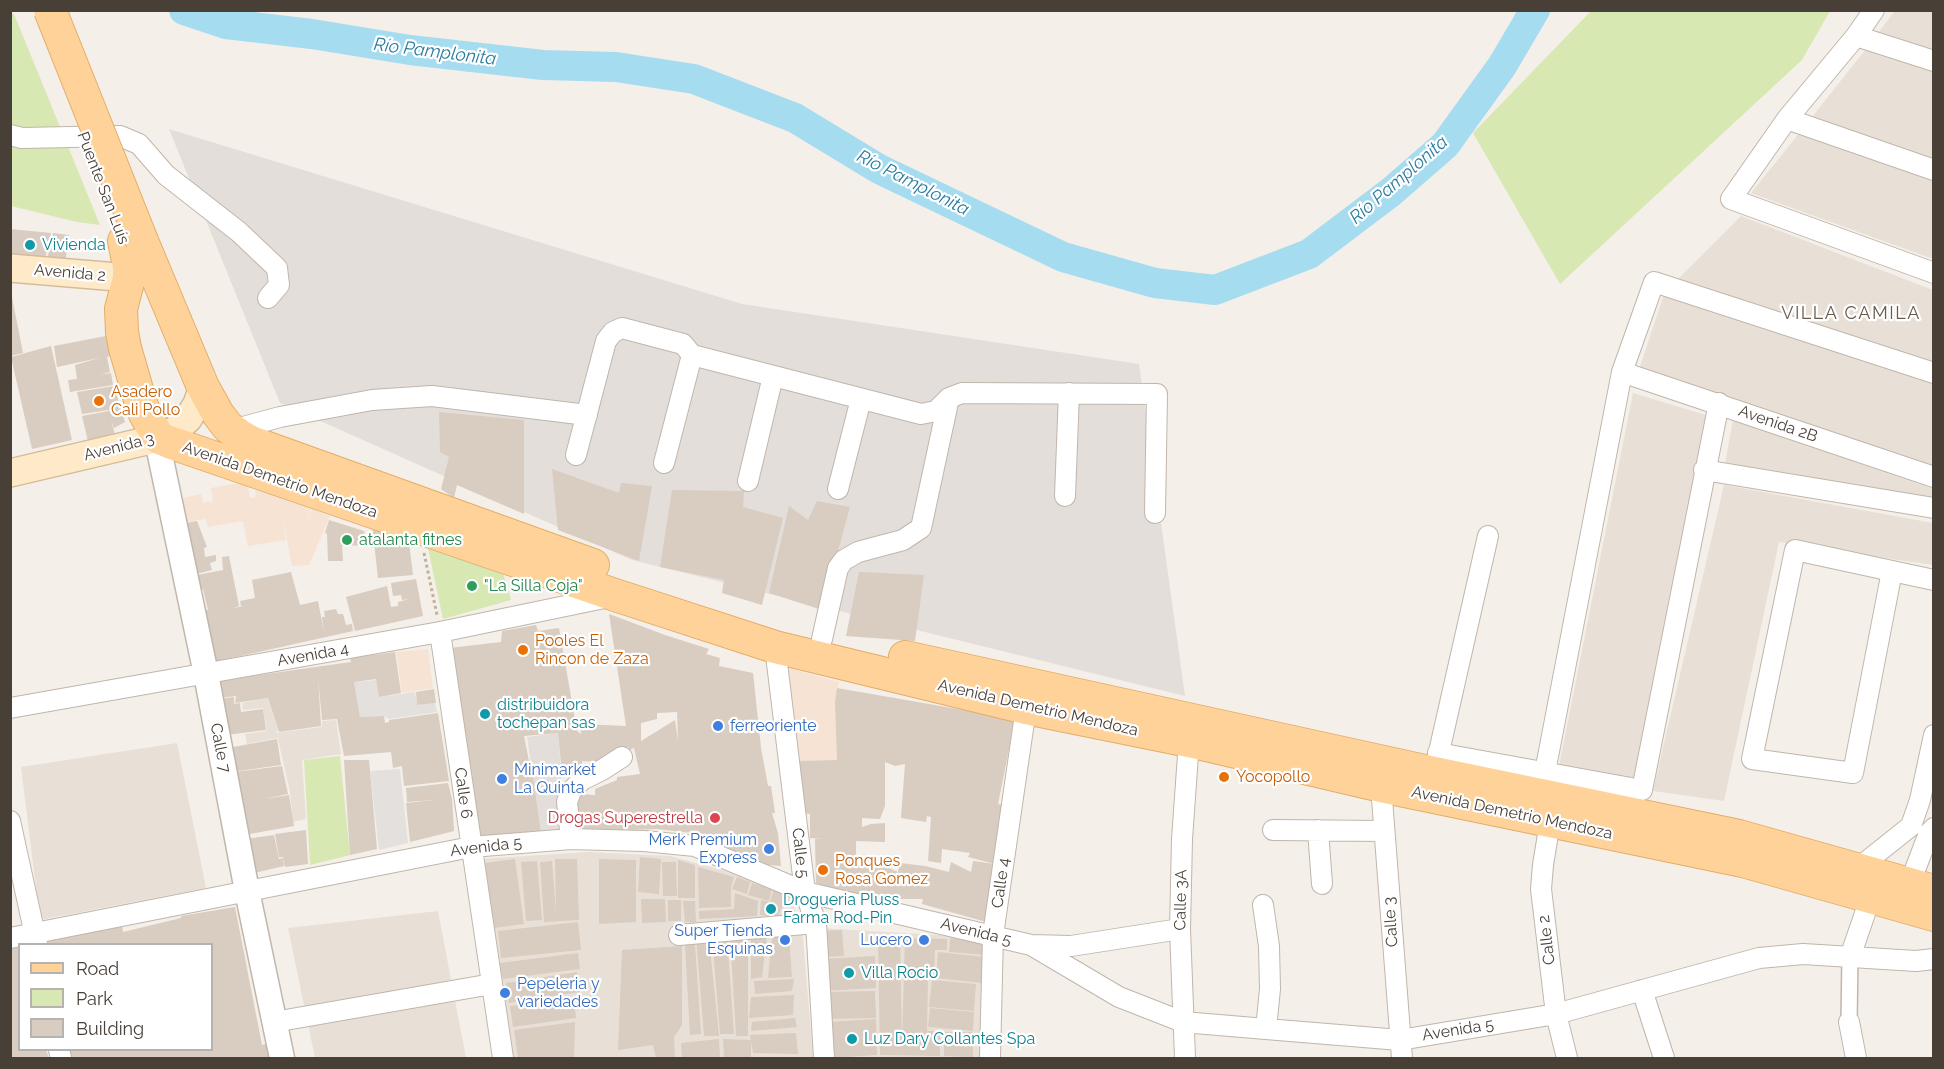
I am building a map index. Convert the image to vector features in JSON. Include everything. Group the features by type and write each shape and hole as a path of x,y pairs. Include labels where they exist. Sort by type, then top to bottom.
{"main road":[{"name":"Puente San Luís","path":"33,10 133,241 202,387"},
{"name":"Puente San Luís","path":"50,10 133,241 129,278 121,309 122,332 140,400 159,438"},
{"name":"Avenida 2","path":"10,268 129,278"},
{"name":"Avenida Demetrio Mendoza","path":"202,387 218,414 232,430 251,442 695,601 822,639 1436,763 1739,836 1864,883 1934,915"},
{"name":"Avenida 3","path":"10,473 159,438 175,430 188,419 197,404 202,387"},
{"name":"Avenida Demetrio Mendoza","path":"159,438 615,595 775,647 1026,708 1189,741 1381,786 1550,822 1864,883 1922,887"}],"street":[{"path":"1874,10 1856,36 1787,119 1731,199 1934,273"},
{"path":"1856,36 1934,61"},
{"path":"1787,119 1934,170"},
{"path":"10,135 22,138 120,136 139,144 166,176 239,232 277,268 279,285 268,298"},
{"path":"1545,772 1622,372 1654,282 1934,373"},
{"path":"576,455 606,341 613,332 622,328 683,344 692,356 921,414 936,411 949,398 962,393 1157,394 1155,513"},
{"path":"664,463 692,356"},
{"name":"Avenida 2B","path":"1622,372 1934,477"},
{"path":"748,481 773,376"},
{"path":"1065,496 1069,393"},
{"path":"232,430 280,417 372,400 432,396 587,415"},
{"path":"822,639 838,567 844,560 858,552 903,540 921,528 949,398"},
{"path":"838,489 861,399"},
{"path":"1488,536 1436,763 1545,772 1642,790 1719,403"},
{"name":"Calle 7","path":"159,438 159,450 282,1059"},
{"path":"1704,470 1934,508"},
{"path":"1892,571 1853,772 1752,759 1795,550 1934,580"},
{"name":"Avenida 4","path":"10,708 440,632 615,595"},
{"name":"Calle 6","path":"440,632 503,1059"},
{"name":"Calle 5","path":"775,647 805,892 816,923 824,1059"},
{"name":"Calle 4","path":"990,1059 993,935 1026,708"},
{"path":"1922,887 1924,829 1920,801 1934,735"},
{"name":"Calle 3A","path":"1185,1059 1180,929 1182,840 1189,741"},
{"path":"571,839 567,802 571,791 582,780 622,758"},
{"name":"Calle 3","path":"1381,786 1401,1049"},
{"path":"10,821 35,938"},
{"name":"Calle 2","path":"1550,822 1542,865 1541,889 1556,1014 1567,1059"},
{"path":"1856,1059 1849,1022 1850,957 1864,883 1924,829"},
{"path":"1273,830 1384,831"},
{"path":"1318,830 1322,884"},
{"name":"Avenida 5","path":"10,938 35,938 247,891 471,847 571,839 644,841 695,846 805,892 1031,945 1119,997 1183,1022 1266,1029 1401,1049 1556,1014 1759,958 1803,954 1916,961 1934,959"},
{"path":"1263,905 1269,946 1270,988 1266,1029"},
{"path":"679,935 816,923"},
{"path":"1031,945 1071,946 1180,929"},
{"path":"274,1022 492,984"},
{"path":"1642,990 1664,1059"}],"path":[{"path":"419,528 440,632"}],"shaded area":[{"path":"1895,11 1933,11 1933,53 1877,34"},
{"path":"1870,44 1933,68 1933,165 1808,122"},
{"path":"169,129 742,304 1139,364 1185,696 632,560 280,403"},
{"path":"1801,131 1933,181 1933,259 1751,193"},
{"path":"1741,216 1933,290 1933,368 1672,285"},
{"path":"1664,294 1933,382 1933,466 1639,370"},
{"path":"1633,393 1709,416 1635,782 1559,766"},
{"path":"1733,420 1933,489 1933,513 1724,469"},
{"path":"239,483 248,486 250,498 256,497 255,491 269,488 279,492 280,497 311,509 306,525 312,509 330,516 309,565 292,566 283,518 286,540 248,546 243,521 208,527 206,519 179,523 173,500 201,494 203,503 213,501 211,488"},
{"path":"1724,485 1933,523 1933,565 1779,542 1724,801 1653,791"},
{"path":"428,649 433,688 402,693 396,652"},
{"path":"788,668 839,682 835,703 837,760 793,761 784,680"},
{"path":"376,680 379,697 415,692 417,705 435,703 437,712 389,719 384,716 360,717 354,682"},
{"path":"268,698 278,731 276,733 322,727 322,721 336,720 341,754 302,760 306,819 293,822 290,792 277,735 277,738 247,744 245,734 267,731 263,708 243,710 242,703"},
{"path":"558,733 566,833 541,832 527,737"},
{"path":"177,743 206,888 40,920 21,767"},
{"path":"400,769 408,843 379,850 370,771"},
{"path":"587,852 670,856 726,871 790,894 803,938 813,1058 513,1058 480,859"},
{"path":"438,911 466,1058 315,1058 288,928"},
{"path":"820,928 989,938 981,1058 826,1058"}],"green space":[{"path":"1592,10 1830,11 1802,60 1560,284 1473,133"},
{"path":"11,13 14,14 100,225 77,222 11,206"},
{"name":"\"La Silla Coja\"","path":"426,539 503,573 511,600 443,619"},
{"path":"340,756 350,855 310,865 304,760"}],"building":[{"name":"Vivienda","path":"10,229 51,233 45,259 10,256"},
{"path":"53,233 69,235 65,263 47,260"},
{"path":"10,287 23,353 10,356"},
{"path":"106,336 110,372 100,375 111,373 113,385 70,392 68,380 77,379 75,365 99,358 57,367 54,346"},
{"path":"51,346 72,440 32,449 11,357"},
{"name":"Asadero Cali Pollo","path":"114,386 125,422 114,428 111,420 115,435 88,441 82,416 109,411 82,414 77,392"},
{"path":"439,412 524,420 524,514 457,485 454,498 441,489 449,457 440,452"},
{"path":"552,469 619,493 621,483 652,486 639,561 558,530"},
{"path":"672,490 744,491 743,507 783,518 762,605 722,593 724,580 660,567"},
{"path":"817,501 850,507 822,610 769,593 789,506 808,520"},
{"name":"atalanta fitnes","path":"329,520 364,531 367,545 342,546 343,561 328,561 327,534 325,533"},
{"path":"197,521 207,547 204,548 205,557 216,555 216,561 210,563 212,570 192,575 180,524"},
{"path":"372,524 409,542 413,575 378,578"},
{"path":"229,556 239,606 234,608 244,606 241,606 240,601 255,598 252,580 291,572 300,605 318,601 324,632 322,617 325,617 324,611 336,609 338,614 343,614 346,625 352,624 353,631 209,663 198,611 208,610 203,589 195,590 192,576 223,570 222,557"},
{"path":"859,572 924,575 915,641 846,636"},
{"path":"416,579 423,616 355,631 346,597 387,586 391,607 398,606 398,602 409,599 402,600 401,595 393,596 391,583"},
{"path":"609,614 709,649 706,654 720,658 719,666 753,673 761,748 768,786 771,786 775,813 772,813 778,833 781,866 757,864 716,847 717,842 692,833 657,829 622,830 622,833 576,830 576,794 595,795 595,789 617,780 617,777 640,774 634,748 627,751 629,747 607,755 600,765 596,762 582,761 583,773 562,775 558,733 524,736 531,763 541,832 476,836 450,648 501,642 502,631 536,625 538,631 559,628 577,731 581,734 580,724 626,726","holes":["677,712 678,741 675,720 641,741 641,723 657,719 657,713"]},
{"path":"395,652 401,693 379,697 376,679 354,682 360,717 384,716 385,723 389,720 438,713 449,781 404,786 402,766 393,768 391,752 344,756 337,719 322,720 318,677 321,726 279,732 268,698 235,703 236,696 220,698 217,681 351,662 350,658"},
{"path":"837,688 1015,719 998,804 1005,805 995,864 990,923 922,904 923,899 902,899 879,895 853,896 816,883 815,839 823,839 810,838 810,814 802,813 793,761 837,760 835,703","holes":["885,762 895,766 905,764 901,818 926,822 927,816 931,817 928,861 941,863 942,849 970,853 968,857 995,864 973,861 971,872 951,862 949,872 900,863 898,872 884,866 856,861 856,841 885,842 885,823 862,827 862,818 880,819 885,806"]},
{"path":"434,689 436,703 417,705 416,692"},
{"path":"234,697 234,704 240,703 241,712 263,709 266,730 226,735 220,699"},
{"path":"277,739 281,765 232,772 228,748"},
{"path":"344,760 369,760 377,849 350,855"},
{"path":"282,766 288,794 265,799 289,795 294,826 244,835 235,772"},
{"path":"448,783 452,799 454,831 410,842 406,803 434,800 407,802 406,788"},
{"path":"306,830 308,864 285,867 283,857 279,857 275,834"},
{"path":"274,835 279,859 283,858 284,866 250,874 245,839"},
{"path":"640,857 661,859 659,894 638,892"},
{"path":"515,859 524,924 494,928 485,863"},
{"path":"555,859 577,859 579,920 544,922 540,862 552,861 556,913"},
{"path":"599,859 636,860 636,922 599,924"},
{"path":"678,860 695,865 695,898 678,898"},
{"path":"537,861 542,920 526,921 521,862"},
{"path":"662,862 676,862 677,896 663,896"},
{"path":"698,867 734,877 731,887 731,907 699,908"},
{"path":"737,877 750,882 747,894 732,889"},
{"path":"752,883 772,889 769,901 748,895"},
{"name":"Drogueria Pluss Farma Rod-Pin","path":"774,889 787,895 778,917 760,915 761,900 770,902"},
{"path":"735,893 758,901 757,916 699,919 699,911 734,909"},
{"path":"641,899 665,899 666,922 642,923"},
{"path":"668,900 681,900 681,921 668,921"},
{"path":"683,901 695,901 696,922 685,922"},
{"path":"235,907 262,1045 266,1044 269,1058 69,1058 68,1051 213,1051 213,943 48,943 48,941 122,925 123,932 181,918 181,916"},
{"path":"578,922 581,950 501,958 498,931"},
{"path":"842,930 844,956 823,957 822,931"},
{"path":"748,932 748,1036 736,1036 730,935"},
{"path":"767,935 762,977 751,979 751,937"},
{"path":"712,936 727,936 734,1034 720,1034"},
{"path":"772,936 789,938 792,977 768,978"},
{"path":"878,936 900,936 902,1041 905,938 947,939 947,950 935,950 934,977 928,977 927,1031 940,1031 940,1056 880,1055"},
{"path":"696,937 709,938 719,1036 704,1036"},
{"path":"950,938 986,942 985,955 949,952"},
{"path":"695,944 701,1034 690,1035 685,945"},
{"path":"18,946 18,1051 46,1051 49,1058 10,1058 10,948"},
{"path":"682,946 682,1025 674,1037 675,1058 656,1058 653,1045 618,1050 622,950"},
{"path":"938,952 984,957 981,983 936,978"},
{"path":"578,953 580,969 503,979 500,963"},
{"name":"Villa Rocio","path":"875,956 876,988 823,991 822,959"},
{"path":"577,972 580,992 509,1003 506,983"},
{"path":"794,979 792,991 755,994 754,981"},
{"path":"932,980 976,984 974,1011 929,1007"},
{"path":"875,991 876,1018 824,1019 823,992"},
{"path":"794,995 793,1015 749,1018 751,997"},
{"path":"574,998 576,1018 513,1027 510,1006"},
{"path":"930,1008 974,1012 973,1031 928,1027"},
{"path":"795,1018 797,1027 751,1031 752,1022"},
{"name":"Luz Dary Collantes Spa","path":"876,1019 877,1055 830,1058 827,1022"},
{"path":"575,1022 574,1058 518,1058 514,1030"},
{"path":"944,1032 973,1032 973,1057 944,1056"},
{"path":"796,1033 798,1054 753,1053 750,1035"},
{"path":"719,1039 720,1058 682,1058 681,1043"},
{"path":"723,1039 751,1040 751,1058 724,1058"}],"waterway":[{"name":"Río Pamplonita","path":"184,10 226,24 312,34 410,50 543,65 616,67 694,79 795,118 879,169 1063,257 1155,283 1215,290 1309,254 1391,192 1445,145 1502,66 1535,10"}],"place":[{"name":"Vivienda","path":"30,245"},
{"name":"Asadero Cali Pollo","path":"99,401"},
{"name":"atalanta fitnes","path":"347,540"},
{"name":"\"La Silla Coja\"","path":"472,586"},
{"name":"Pooles El Rincon de Zaza","path":"523,650"},
{"name":"distribuidora tochepan sas","path":"485,714"},
{"name":"ferreoriente","path":"718,726"},
{"name":"Yocopollo","path":"1224,777"},
{"name":"Minimarket La Quinta","path":"502,779"},
{"name":"Drogas Superestrella","path":"715,818"},
{"name":"Merk Premium Express","path":"769,849"},
{"name":"Ponques Rosa Gomez","path":"823,870"},
{"name":"Drogueria Pluss Farma Rod-Pin","path":"771,909"},
{"name":"Super Tienda Esquinas","path":"785,940"},
{"name":"Lucero","path":"924,940"},
{"name":"Villa Rocio","path":"849,973"},
{"name":"Pepeleria y variedades","path":"505,993"},
{"name":"Luz Dary Collantes Spa","path":"852,1039"}],"district":[{"name":"VILLA CAMILA","path":"1851,314"}]}
